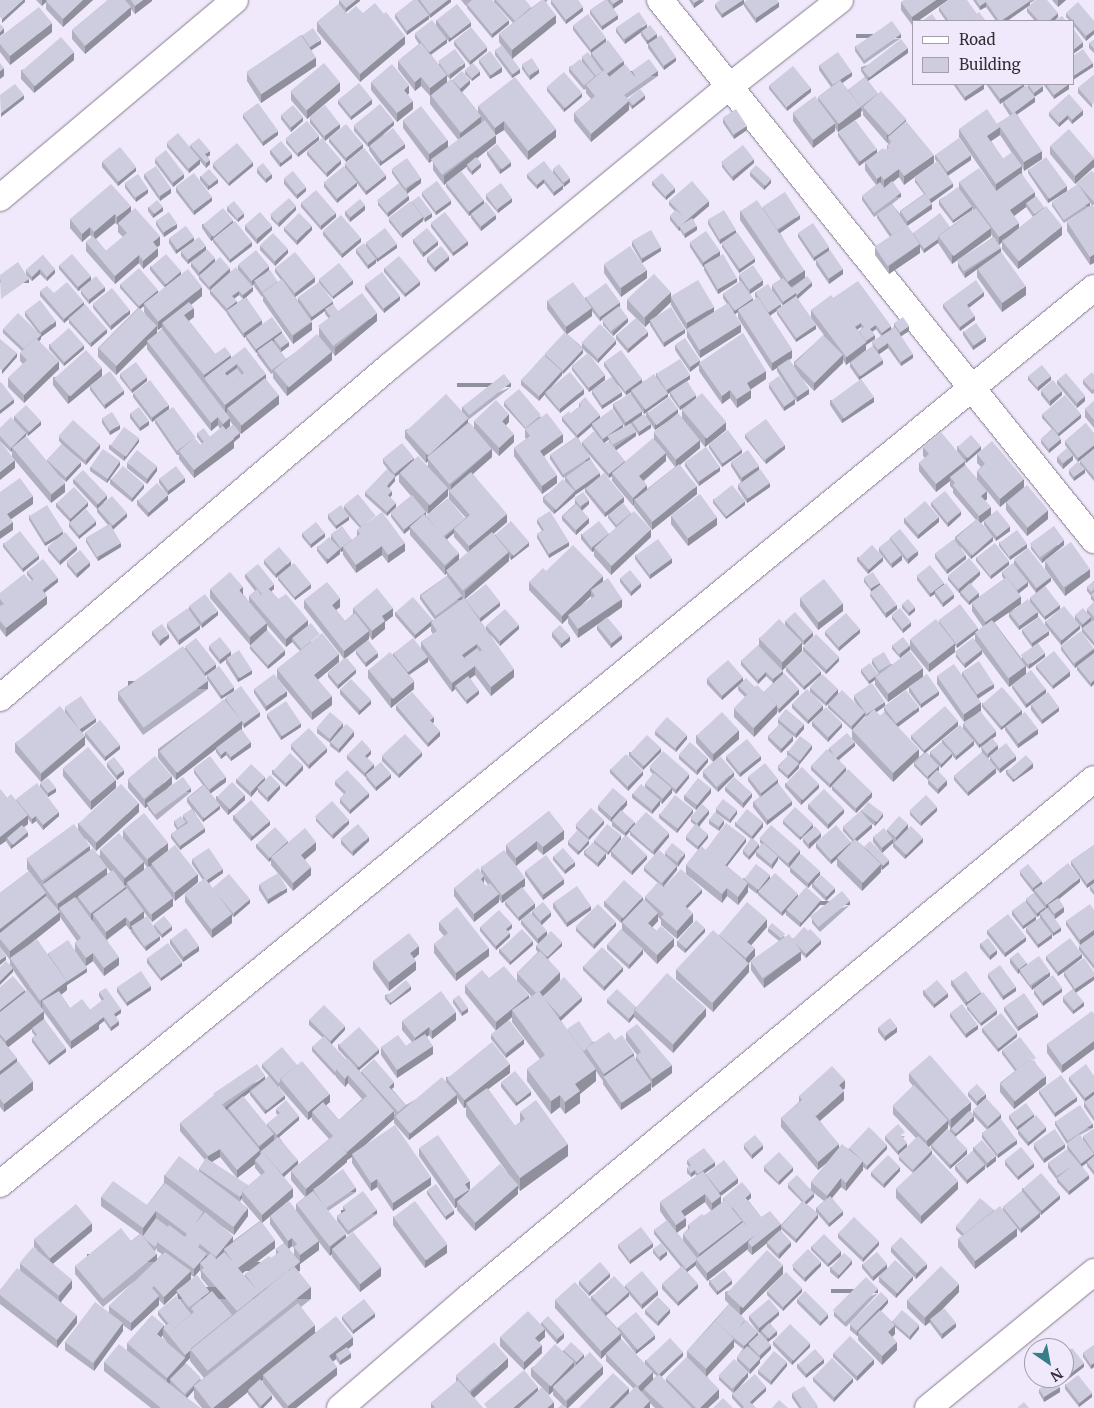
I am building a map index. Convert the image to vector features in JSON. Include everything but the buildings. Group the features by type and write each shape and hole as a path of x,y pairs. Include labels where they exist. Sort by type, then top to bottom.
{"street":[{"path":"0,198 235,0"},
{"path":"660,0 1094,540"},
{"path":"0,698 382,373 729,87 840,0"},
{"path":"0,1184 1094,288"},
{"path":"340,1408 491,1279 1094,779"},
{"path":"928,1408 1094,1272"}]}
